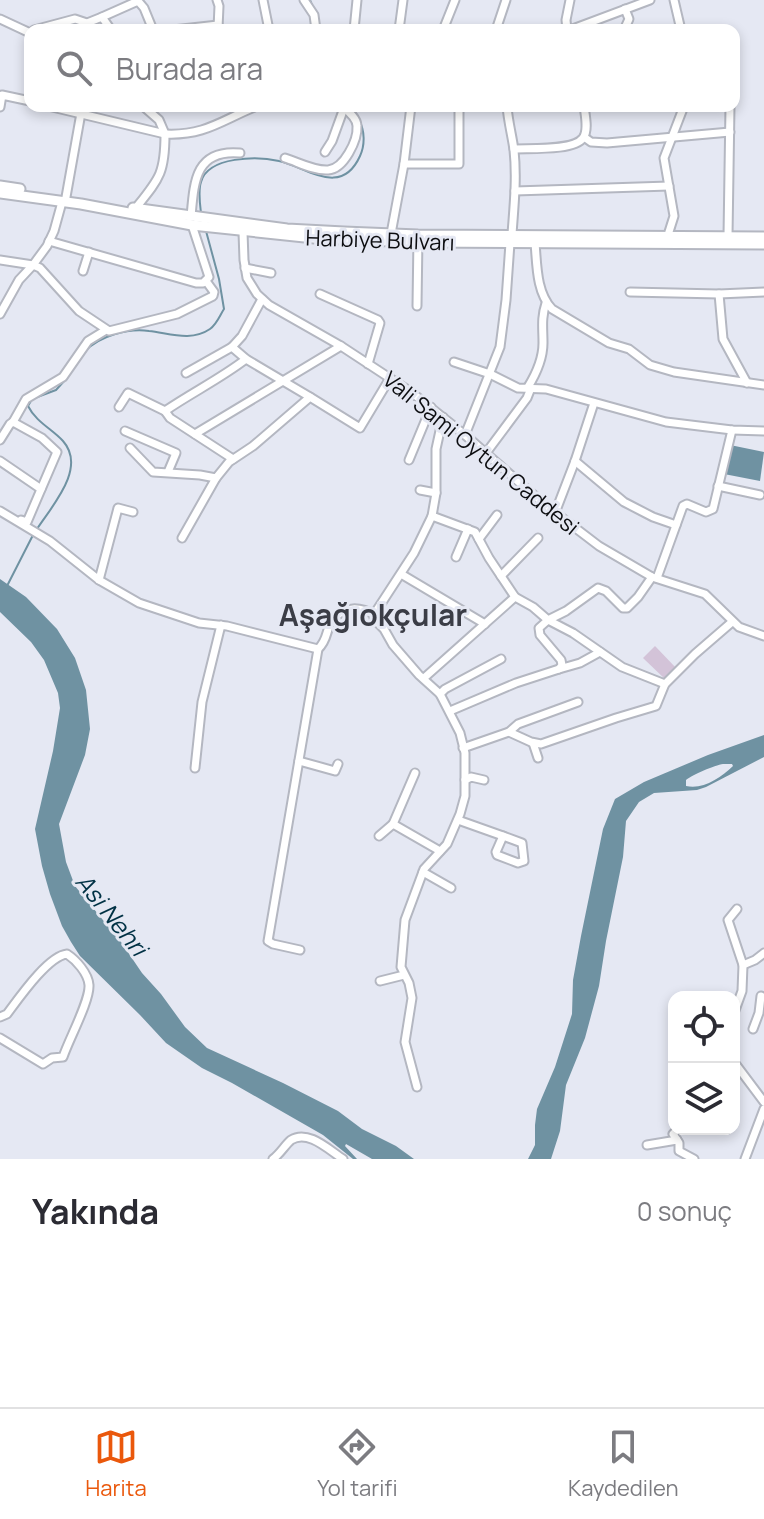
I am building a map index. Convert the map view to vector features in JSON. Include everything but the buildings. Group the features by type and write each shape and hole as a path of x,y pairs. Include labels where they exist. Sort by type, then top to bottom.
{"main road":[{"name":"Harbiye Bulvarı","path":"0,186 218,225 390,237 764,237"},
{"name":"Harbiye Bulvarı","path":"0,193 135,209 192,221"},
{"name":"Harbiye Bulvarı","path":"218,225 243,232 329,239 390,237"},
{"name":"Harbiye Bulvarı","path":"511,238 535,243 764,244"}],"street":[{"path":"58,24 75,19 87,23 121,4 138,0 151,24"},
{"path":"217,0 218,24"},
{"path":"263,0 268,24"},
{"path":"304,0 314,15 315,24"},
{"path":"355,24 357,0"},
{"path":"400,24 403,0"},
{"path":"445,24 455,0"},
{"path":"498,24 506,0"},
{"path":"568,24 570,0"},
{"path":"586,24 650,0"},
{"path":"674,0 680,24"},
{"path":"625,9 629,19 627,24"},
{"path":"102,17 107,24"},
{"path":"0,19 24,29"},
{"path":"0,107 1,95 24,100"},
{"path":"76,112 165,134 184,135 199,132 244,112"},
{"path":"135,209 159,180 163,167 165,134 157,116 151,112"},
{"path":"325,152 341,112"},
{"path":"285,158 324,170 337,167 348,153 357,126 355,118 348,112"},
{"path":"390,237 410,112"},
{"path":"404,164 459,164 459,112"},
{"path":"465,435 500,347 515,191 514,149 507,112"},
{"path":"514,149 573,145 584,137 585,112"},
{"path":"668,235 674,216 664,158 682,112"},
{"path":"728,236 730,112"},
{"path":"1,309 49,241 64,199 81,113"},
{"path":"584,137 591,142 607,143 730,132"},
{"path":"206,281 209,277 192,221 195,179 206,161 221,153 240,153"},
{"path":"515,191 669,186"},
{"name":"Vali Sami Oytun Caddesi","path":"243,232 249,283 262,299 341,346 431,407 555,513 599,546 654,577 705,594 732,622 744,630 764,636"},
{"path":"417,238 417,306"},
{"path":"49,241 196,283 206,281"},
{"path":"535,243 541,288 546,303 552,309 609,343 629,349 650,365 674,372 764,385"},
{"path":"83,271 89,252"},
{"path":"0,260 40,268 79,311 109,331 189,309 213,296 214,292 206,281"},
{"path":"245,268 271,273"},
{"path":"630,292 764,292"},
{"path":"320,294 378,320 380,323 368,364"},
{"path":"719,294 723,339 747,383"},
{"path":"186,373 232,347 242,336 262,299"},
{"path":"486,453 527,398 544,345 541,326 546,303"},
{"path":"0,440 26,399 63,377 88,341 106,330"},
{"path":"165,411 227,373 243,357 242,336"},
{"path":"195,434 341,346"},
{"path":"232,347 243,357 360,428 390,378"},
{"path":"454,362 490,374 518,388 546,389 666,422 764,431"},
{"path":"119,407 128,393 165,411 170,418 233,459"},
{"path":"182,538 216,478 233,459 253,446 310,397"},
{"path":"555,513 594,403"},
{"path":"409,460 431,407"},
{"path":"417,1087 405,1042 412,998 401,967 405,920 423,872 447,844 458,820 465,796 463,748 460,733 440,694 393,645 374,619 432,516 436,493 436,449 443,417"},
{"path":"0,510 27,522 57,452 42,438 13,422"},
{"path":"559,669 561,660 536,631 598,588 606,591 623,608 638,597 654,577 683,506 687,504 706,512 713,509 732,430"},
{"path":"125,431 176,453 168,472"},
{"path":"130,448 153,472 216,478"},
{"path":"0,461 41,489"},
{"path":"575,461 624,502 676,525"},
{"path":"718,486 760,495"},
{"path":"420,490 436,493"},
{"path":"99,580 118,508 133,512"},
{"path":"0,510 36,531 99,580 139,603 199,623 221,625 318,649"},
{"path":"479,539 497,515"},
{"path":"432,516 475,532 515,597 622,667 665,684"},
{"path":"456,557 468,529"},
{"path":"501,576 538,538"},
{"path":"401,574 485,624"},
{"path":"424,678 515,597"},
{"path":"300,950 268,941 318,649 326,642 332,620 347,609 363,608 375,615"},
{"path":"509,732 541,744 656,706 665,684 732,622"},
{"path":"195,768 202,702 221,625"},
{"path":"450,711 537,675 580,663 600,652"},
{"path":"440,694 501,659"},
{"path":"463,748 578,702"},
{"path":"533,743 538,758"},
{"path":"299,761 335,771 338,764"},
{"path":"379,836 393,824 415,773"},
{"path":"465,780 471,777 484,780"},
{"path":"458,820 503,836"},
{"path":"393,824 440,851"},
{"path":"423,872 451,888"},
{"path":"737,909 728,920 743,965 740,1000 762,996 753,1029"},
{"path":"743,965 764,953"},
{"path":"0,1017 7,1014 58,956 67,954 74,959 89,980 87,999 63,1057 52,1058 43,1064 0,1038"},
{"path":"380,981 404,975"},
{"path":"735,1063 764,1102"},
{"path":"745,1159 764,1109"},
{"path":"674,1135 679,1151 694,1159"},
{"path":"273,1159 289,1142 302,1137 311,1138 343,1159"},
{"path":"647,1145 677,1140"}],"shaded area":[{"path":"655,646 677,669 666,680 643,658"}],"water":[{"path":"730,445 764,452 760,481 724,474"},
{"path":"0,579 26,597 57,629 75,658 86,690 90,729 85,755 59,824 66,862 75,886 185,1027 207,1048 338,1111 362,1129 414,1159 372,1159 346,1144 357,1159 353,1159 323,1135 202,1068 166,1043 80,956 62,926 50,894 35,829 53,751 60,708 58,693 44,660 31,642 0,612"},
{"path":"764,735 764,757 697,790 654,793 639,802 626,821 623,857 599,986 585,1038 566,1085 560,1131 551,1159 528,1159 535,1145 537,1109 572,1014 573,980 581,936 603,829 615,799 644,782","holes":["732,764 711,782 686,786 686,780 698,773"]}],"waterway":[{"path":"310,0 314,10"},
{"path":"318,20 319,24"},
{"path":"201,213 201,182 206,173 223,163 270,159 323,176 333,178 343,175 352,169 362,152 363,133 359,120"},
{"path":"85,351 98,341 123,332 141,330 188,336 203,333 212,327 224,309 206,231"},
{"path":"37,529 65,486 71,463 63,441 28,406 32,399 56,390 65,380"},
{"path":"7,586 33,535"}],"district":[{"name":"Aşağıokçular","path":"373,616"}],"water label":[{"name":"Asi Nehri","path":"111,915"}]}
